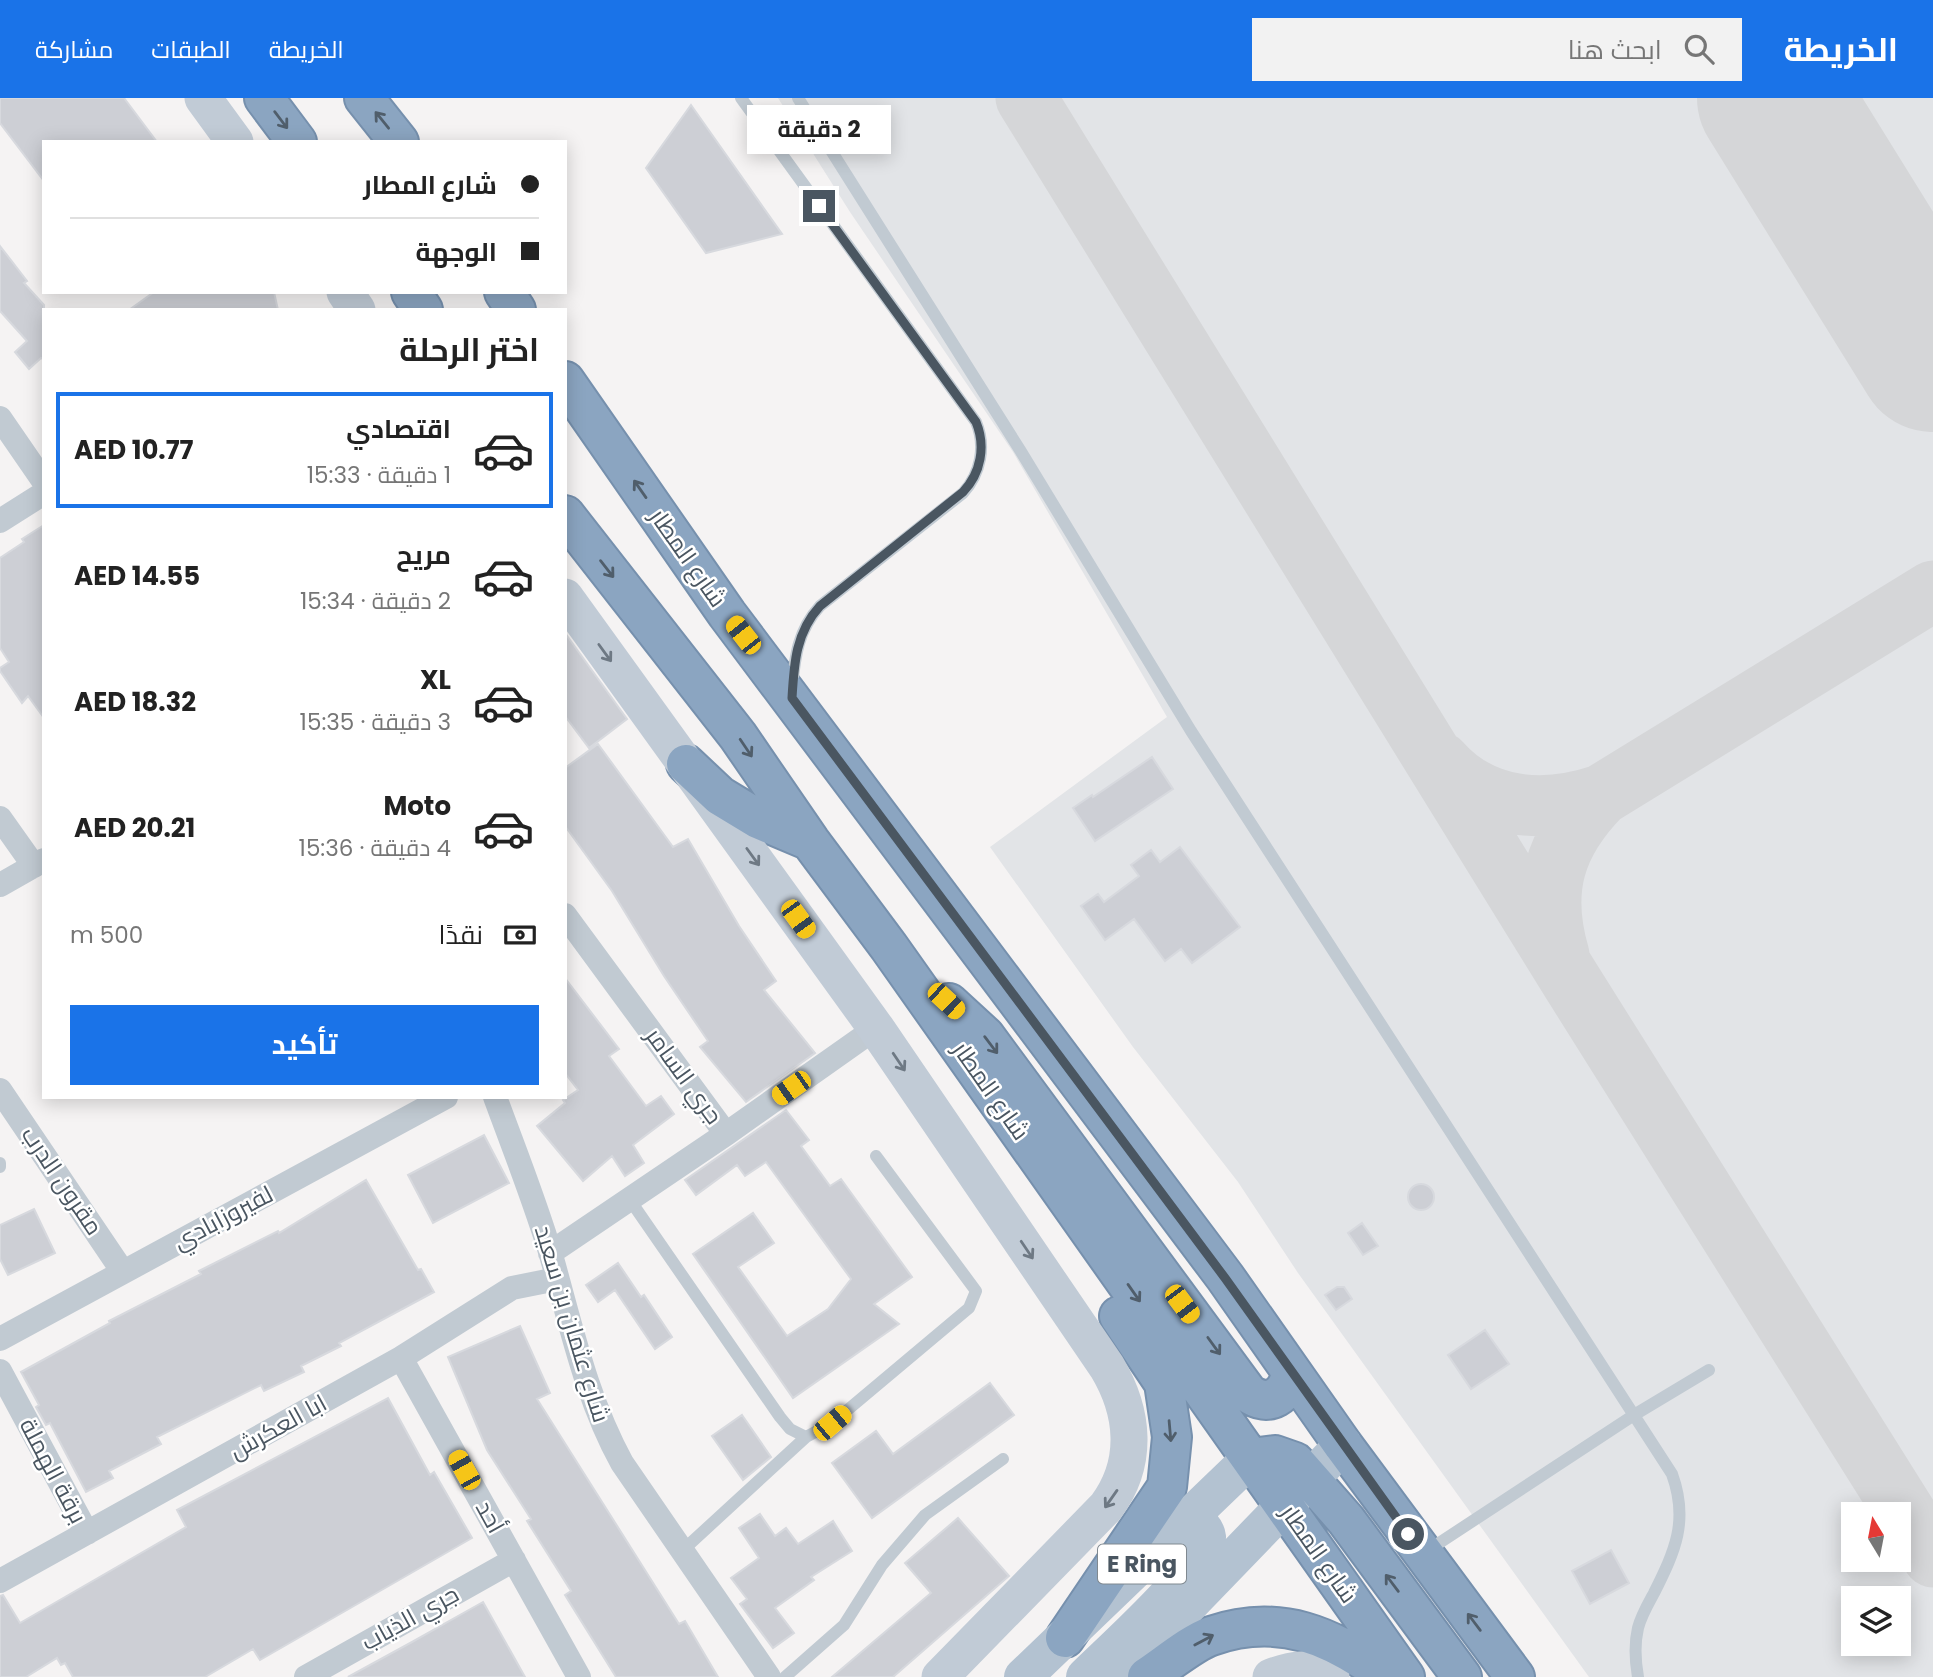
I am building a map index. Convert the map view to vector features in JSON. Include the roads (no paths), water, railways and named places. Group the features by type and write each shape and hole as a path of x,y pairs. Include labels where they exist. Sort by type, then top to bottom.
{"highway":[{"path":"264,98 296,140"},
{"path":"364,98 397,140"},
{"name":"شارع المطار","path":"567,384 727,614 1217,1266 1343,1445 1515,1677"},
{"name":"شارع المطار","path":"567,517 738,736 810,841 889,947 1251,1458 1298,1493 1405,1677"},
{"path":"686,764 729,802 758,820 810,841"},
{"path":"889,947 985,1036 1248,1393 1256,1399 1280,1395 1290,1383 1291,1372"},
{"path":"1035,1154 1053,1218 1164,1383 1172,1437 1167,1487 1065,1638"},
{"path":"1298,1493 1346,1520 1462,1677"},
{"path":"1147,1677 1209,1636 1266,1624 1317,1635 1359,1657 1388,1677"}],"main road":[{"name":"E Ring","path":"1119,1677 1343,1445"},
{"name":"E Ring","path":"1023,1677 1251,1458"},
{"path":"1085,1677 1180,1582 1202,1551 1207,1539 1205,1529 1190,1516"}],"street":[{"path":"204,98 234,140"},
{"path":"0,418 42,479"},
{"path":"0,521 42,494"},
{"path":"567,600 876,1028 1107,1367 1123,1399 1129,1435 1127,1466 1115,1494 1106,1507 940,1677"},
{"path":"0,818 39,863 0,885"},
{"name":"جري السامر","path":"550,1253 726,1134 567,918"},
{"path":"726,1134 876,1028"},
{"name":"مقرون الدرب","path":"0,1090 123,1272"},
{"name":"لفيروزابادي","path":"0,1339 442,1099"},
{"name":"شارع عثمان بن سعيد","path":"496,1099 550,1253 587,1383 605,1432 622,1463 769,1677"},
{"name":"ابا العكرش","path":"0,1581 401,1358 512,1288 557,1279"},
{"name":"أحد","path":"401,1358 579,1677"},
{"name":"برقة الهملة","path":"0,1371 87,1533"},
{"name":"جري الذياب","path":"306,1677 514,1560"},
{"path":"1282,1673 1316,1671 1331,1677"}],"lane":[{"path":"741,98 976,422 981,440 978,469 963,492 820,606 806,621 794,659 792,698"},
{"path":"798,98 1020,450 1191,731 1672,1474 1681,1514 1668,1565 1638,1625 1635,1651 1638,1677"},
{"path":"682,1551 806,1437 832,1423 969,1308 976,1291 876,1156"},
{"path":"630,1199 780,1417 790,1429 806,1437"},
{"path":"1423,1554 1634,1415 1709,1370"},
{"path":"785,1677 844,1625 882,1565 925,1515 1003,1459"}]}
